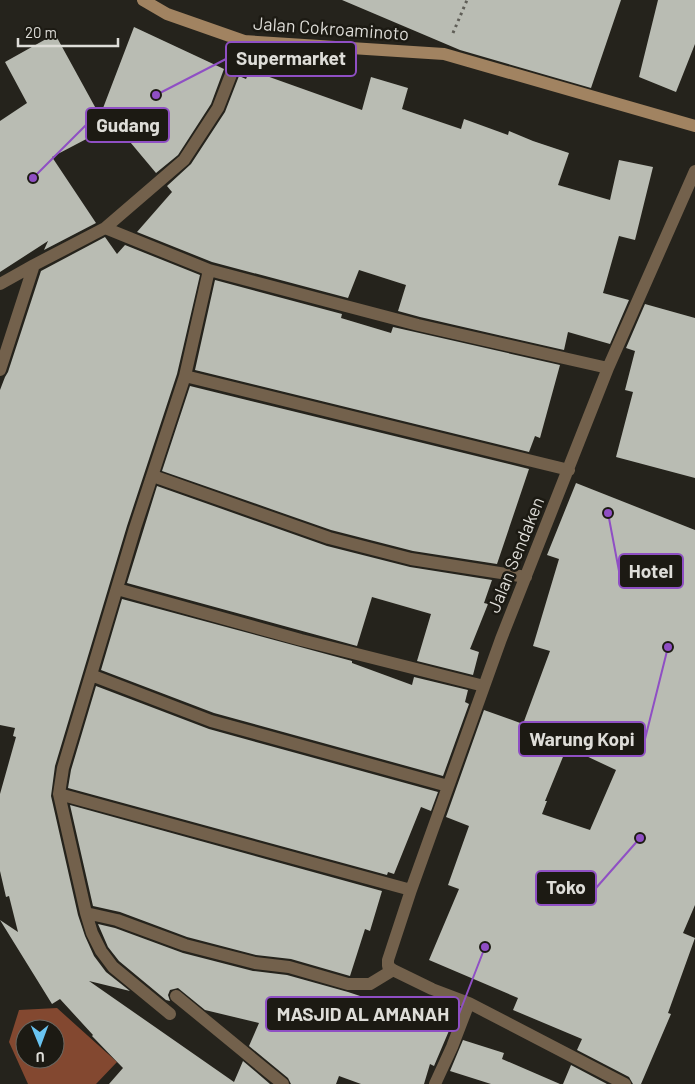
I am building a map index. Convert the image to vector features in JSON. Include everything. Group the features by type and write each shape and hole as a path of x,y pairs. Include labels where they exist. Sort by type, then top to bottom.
{"street":[{"name":"Jalan Cokroaminoto","path":"143,0 167,14 244,41 444,54 695,126"},
{"path":"0,284 34,264 105,228 184,160 218,108 244,41"},
{"name":"Jalan Sendaken","path":"390,965 411,890 484,686 608,368 695,171"},
{"path":"105,228 209,270 418,325 608,368"},
{"path":"0,370 34,264"},
{"path":"170,1014 113,967 101,952 92,933 86,913 59,794 63,768 117,589 185,376 209,270"},
{"path":"185,376 569,470"},
{"path":"153,476 329,538 411,559 526,577"},
{"path":"117,589 301,640 484,686"},
{"path":"92,675 211,721 448,786"},
{"path":"59,794 411,890"},
{"path":"86,913 117,920 185,944 255,963 289,968 348,984 370,984 390,965 432,989 469,1003 625,1084"},
{"path":"176,996 283,1084"},
{"path":"435,1084 469,1003"}],"path":[{"path":"444,54 467,0"}],"shaded area":[{"path":"57,1008 117,1062 96,1084 28,1084 21,1069 65,1069 65,1019 16,1019 19,1010"},
{"path":"15,1023 15,1055 9,1042"}],"building":[{"path":"342,0 621,0 591,88 460,50"},
{"path":"658,0 695,0 695,44 676,92 639,77"},
{"path":"134,27 224,69 211,104 178,155 156,173 115,124 52,157 96,223 44,250 48,241 0,272 0,121 27,103 5,62 55,34 100,116"},
{"path":"250,70 362,110 371,77 408,88 402,109 461,129 464,119 508,135 509,131 569,153 558,185 610,200 619,160 653,167 635,240 619,236 603,293 629,300 610,344 568,332 564,350 420,317 398,311 406,285 359,270 348,298 212,262 137,232 172,192 167,186 191,164 225,112 239,76 246,79"},
{"path":"105,237 117,254 125,245 200,275 177,374 127,526 55,766 51,796 78,915 85,936 94,956 106,972 130,991 89,981 234,1082 243,1061 270,1084 109,1084 123,1068 60,999 52,1004 0,920 18,932 9,896 6,897 0,871 0,794 16,737 13,736 15,728 0,725 0,390 8,372 41,271"},
{"path":"215,280 342,314 341,318 391,333 393,327 560,365 540,438 535,436 529,452 195,370"},
{"path":"645,304 695,318 695,478 616,457 633,392 625,390 635,351 626,348"},
{"path":"190,386 529,469 497,564 413,551 331,530 162,471"},
{"path":"576,483 695,530 695,905 683,933 695,938 668,1013 671,1014 641,1084 633,1084 629,1077 577,1050 582,1039 513,1010 518,998 429,960 459,889 448,885 469,826 446,817 484,710 523,724 550,651 533,646 559,559 547,555","holes":["567,747 616,770 590,830 542,814 547,801 545,801"]},
{"path":"157,486 327,546 410,567 492,580 484,603 488,604 470,649 479,652 473,675 417,661 431,614 372,597 357,646 127,583"},
{"path":"122,599 352,661 352,663 412,685 414,677 468,690 465,702 469,704 443,776 214,713 101,670"},
{"path":"96,686 209,729 438,792 431,811 421,807 394,874 388,872 387,875 68,788 71,770"},
{"path":"70,805 382,891 370,931 365,929 350,976 291,959 256,955 187,937 120,912 93,906"},
{"path":"98,924 115,928 183,953 253,971 287,975 348,992 451,1026 434,1066 430,1064 424,1084 361,1084 339,1076 336,1084 291,1084 288,1078 249,1046 259,1023 205,1010 178,988 170,990 168,995 170,1001 166,1000 119,961 108,947"},
{"path":"463,1040 504,1053 502,1059 560,1084 491,1084 450,1071"},
{"path":"571,1065 607,1084 563,1084"}],"place":[{"name":"Supermarket","path":"156,95"},
{"name":"Gudang","path":"33,178"},
{"name":"Hotel","path":"608,513"},
{"name":"Warung Kopi","path":"668,647"},
{"name":"Toko","path":"640,838"},
{"name":"MASJID AL AMANAH","path":"485,947"}]}
